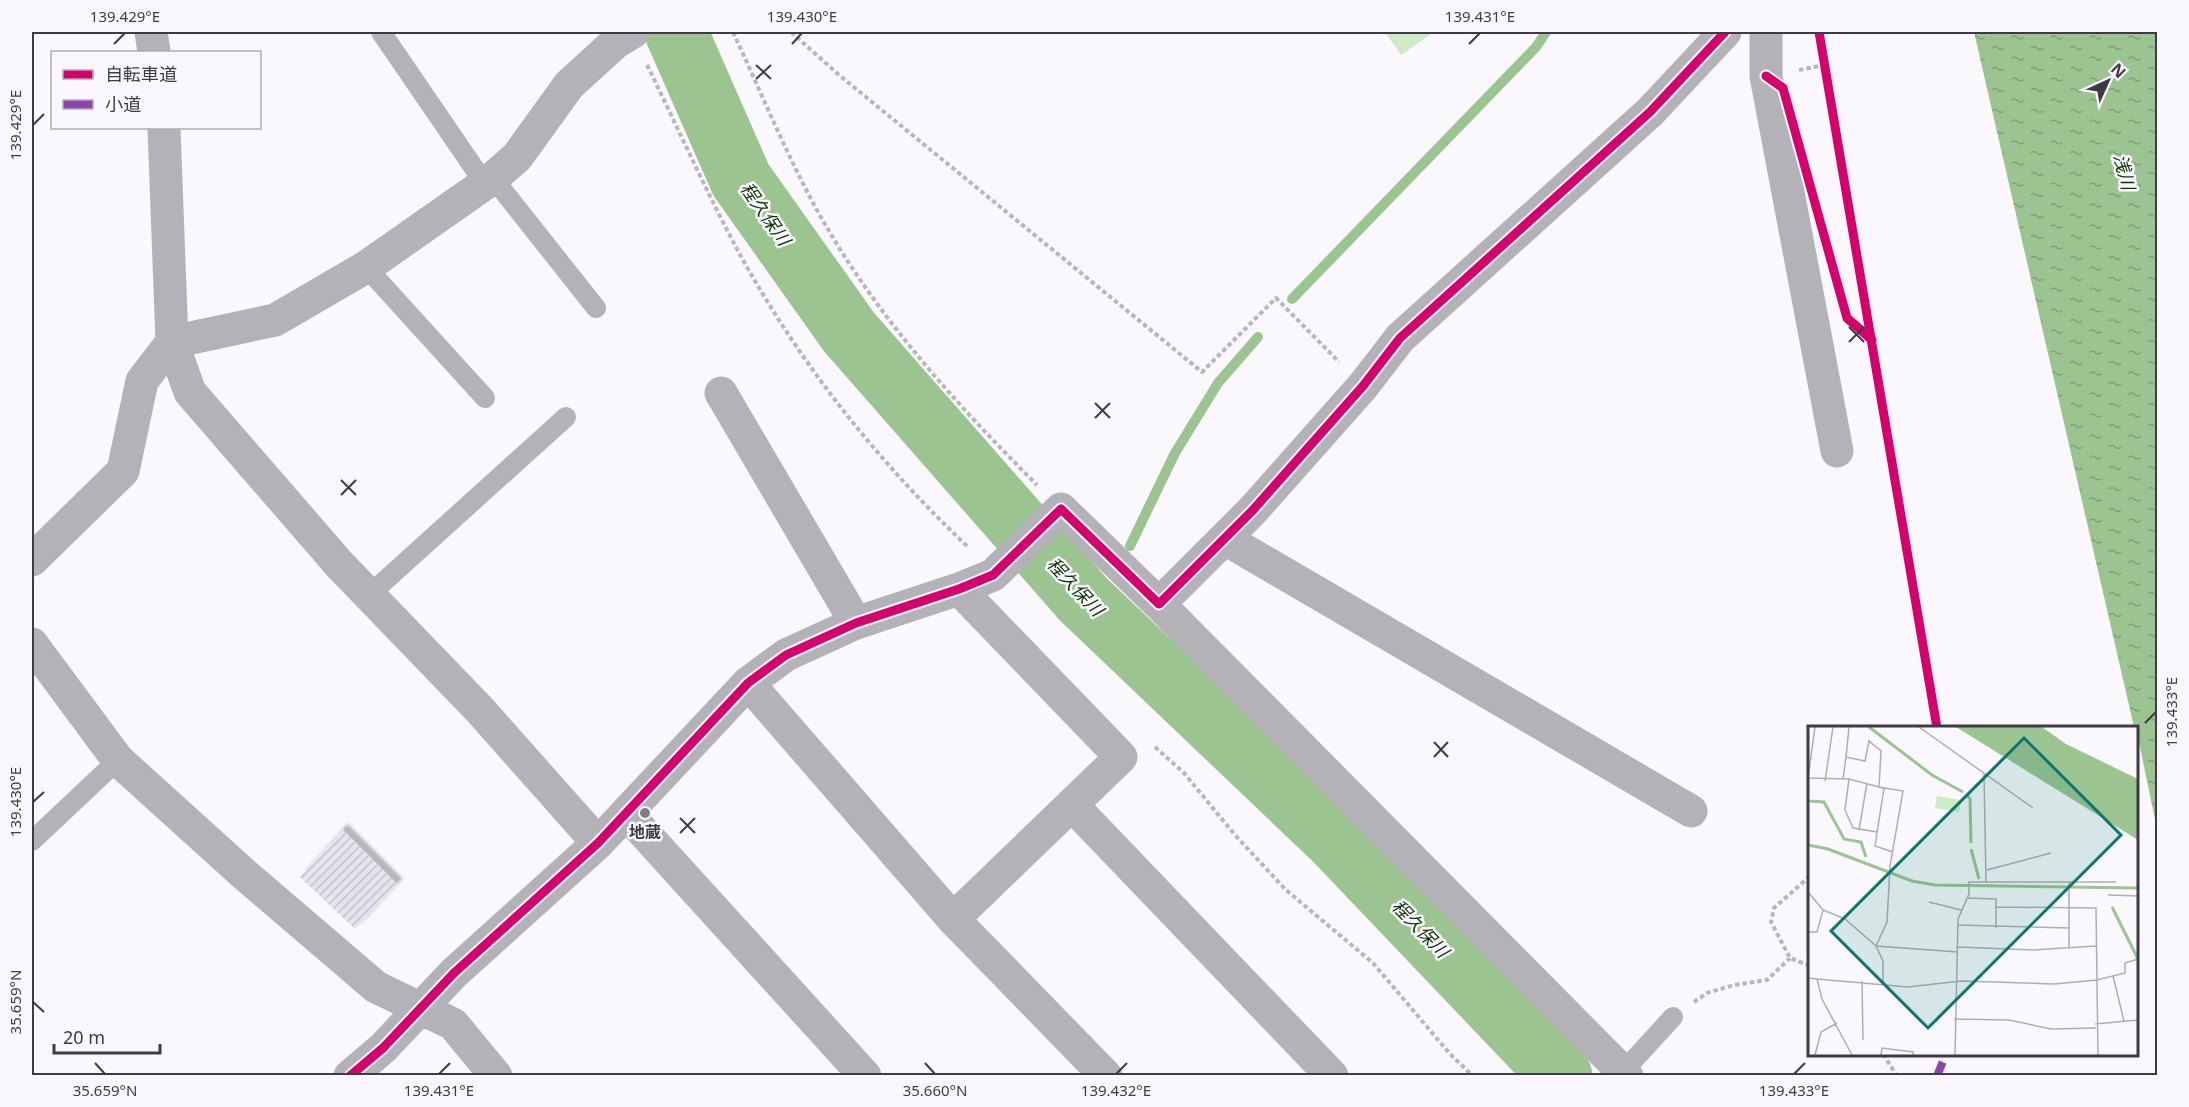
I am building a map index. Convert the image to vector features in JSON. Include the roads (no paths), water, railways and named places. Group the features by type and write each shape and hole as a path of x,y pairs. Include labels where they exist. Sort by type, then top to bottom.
{"street":[{"path":"151,32 154,51"},
{"path":"32,560 123,471 142,381 172,342 275,320 366,267 489,181 517,157 569,85 615,43 633,32"},
{"path":"1159,604 1227,540 1363,386 1400,338 1650,112 1725,32"},
{"path":"1766,32 1766,76 1837,451"},
{"path":"164,129 172,342 190,392 369,596 479,709 598,843"},
{"path":"721,393 856,623"},
{"path":"350,1076 383,1048 454,972 598,843 748,683 786,655 856,623 959,589 993,575 1057,512 1159,604 1627,1076"},
{"path":"1227,540 1691,811"},
{"path":"953,919 1121,757 959,589"},
{"path":"32,644 118,760 244,874 376,987 453,1024 496,1076"},
{"path":"748,683 953,919 1106,1076"},
{"path":"1072,805 1332,1076"},
{"path":"626,813 865,1076"}],"lane":[{"path":"381,32 489,181 596,308"},
{"path":"366,267 485,398"},
{"path":"369,596 566,417"},
{"path":"32,841 118,760"},
{"path":"1627,1076 1629,1065 1673,1017"}],"water":[{"name":"浅川","path":"1974,32 2157,32 2157,829 2138,738 2138,726 2134,726"}],"waterway":[{"name":"程久保川","path":"676,32 741,180 849,332 1083,599 1336,840 1561,1076"},
{"path":"1292,299 1536,47 1546,32"},
{"path":"1130,546 1175,453 1218,383 1258,337"},
{"path":"1094,609 1107,586"}],"place":[{"name":"地蔵","path":"645,813"}]}
